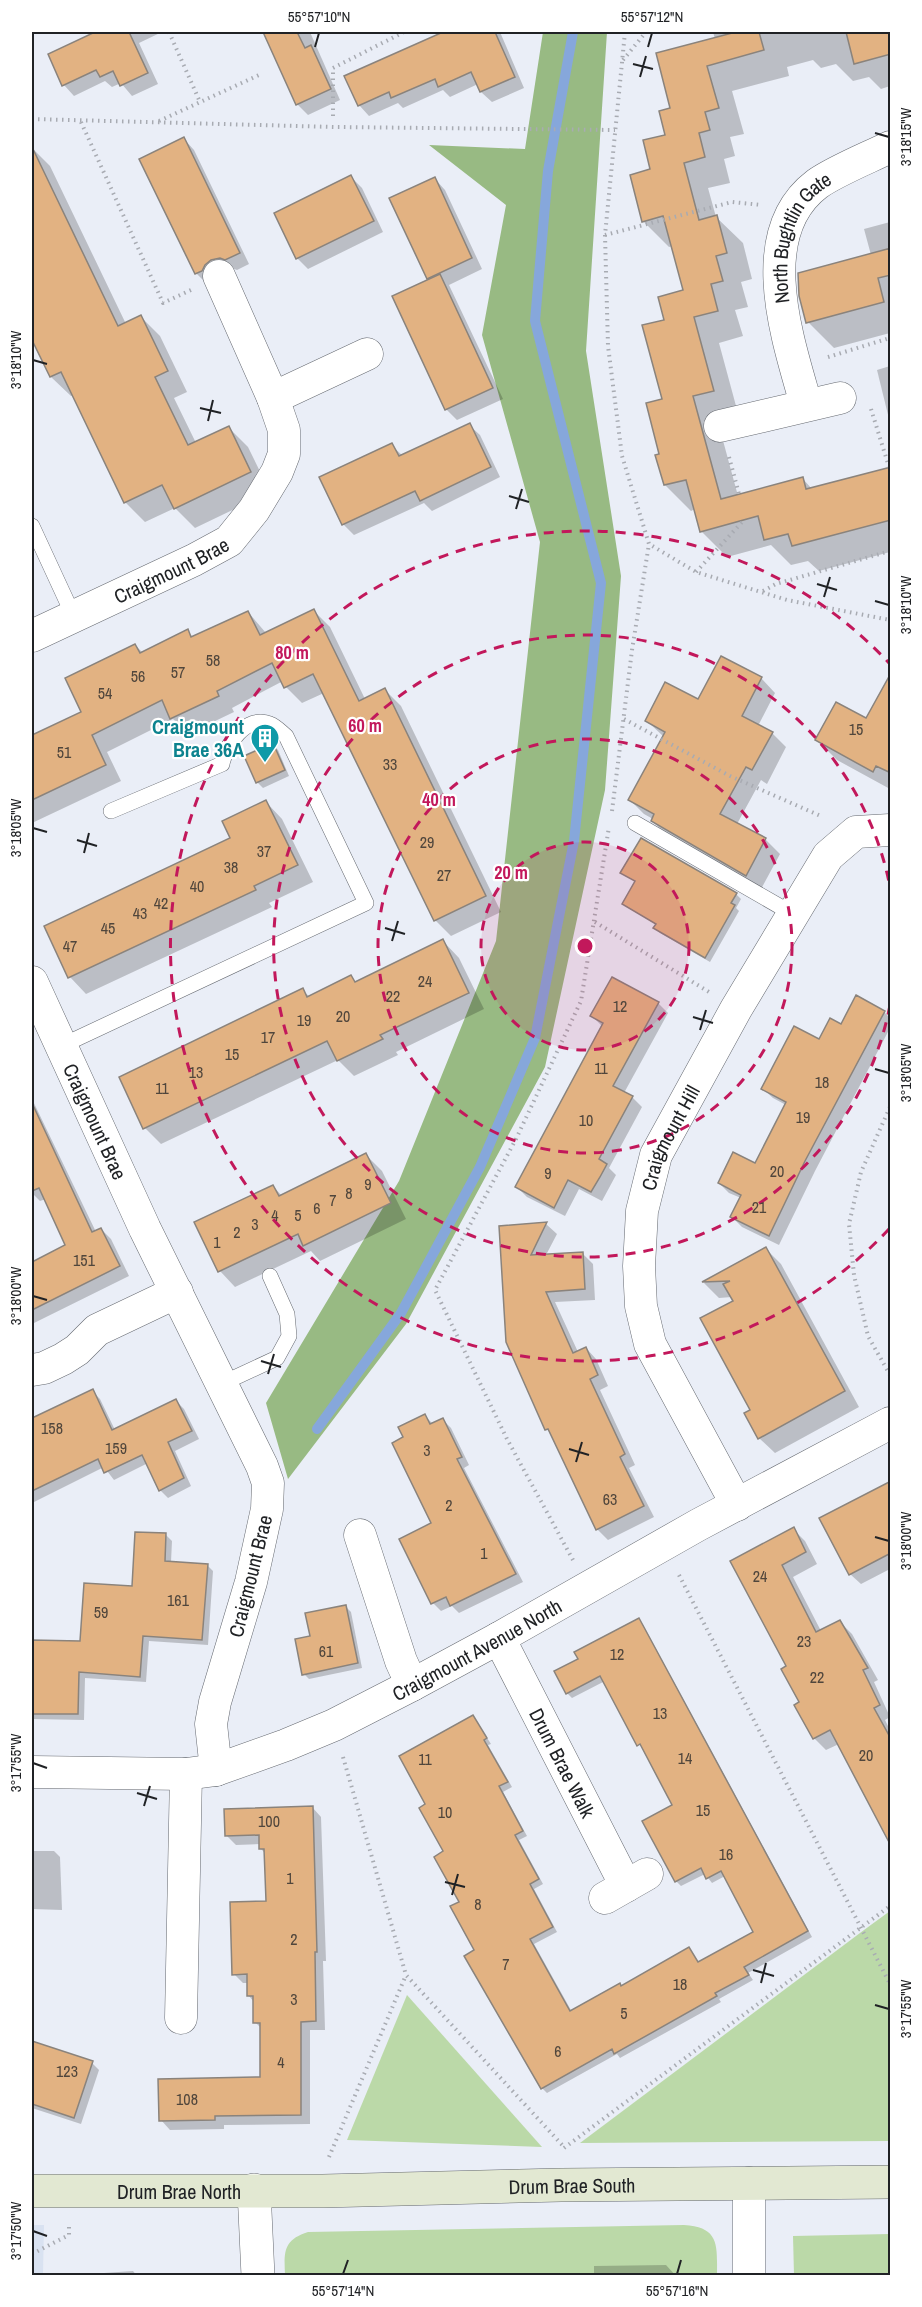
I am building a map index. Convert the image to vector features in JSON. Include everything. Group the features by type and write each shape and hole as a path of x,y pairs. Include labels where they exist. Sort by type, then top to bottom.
{"main road":[{"name":"Drum Brae South","path":"254,2190 323,2191 749,2182 891,2182"},
{"name":"Drum Brae North","path":"69,2191 254,2190"},
{"path":"32,2191 69,2191"}],"street":[{"name":"North Bughtlin Gate","path":"806,404 787,336 780,293 779,258 783,235 796,207 817,185 891,147"},
{"name":"Craigmount Brae","path":"32,636 229,541 254,510 277,472 284,454 284,430 273,398 219,276"},
{"path":"273,398 367,354"},
{"path":"720,426 806,404 840,398"},
{"path":"856,832 891,830"},
{"name":"Craigmount Hill","path":"737,1504 650,1344 641,1306 639,1266 642,1210 656,1155 736,1009 828,856 856,832"},
{"name":"Craigmount Brae","path":"32,982 145,1230 262,1466 268,1483 267,1509 251,1582 215,1702 211,1724 216,1770"},
{"path":"32,1370 44,1368 63,1359 77,1350 97,1330 177,1292"},
{"name":"Craigmount Avenue North","path":"32,1772 186,1774 216,1770 334,1725 499,1638 737,1504 891,1423"},
{"path":"358,1553 412,1685"},
{"name":"Drum Brae Walk","path":"499,1638 626,1886"},
{"path":"181,2018 186,1774"},
{"path":"749,2182 749,2276"},
{"path":"254,2190 258,2276"}],"lane":[{"path":"32,526 74,617"},
{"path":"62,1046 366,903 286,736 270,724 254,723 239,731 226,748 222,764 111,812"},
{"path":"635,823 793,914"},
{"path":"221,1384 277,1358 289,1336 287,1314 270,1276"}],"path":[{"path":"169,32 200,102"},
{"path":"333,116 333,68 404,32"},
{"path":"587,1587 507,1439 435,1290 516,1138 581,1001 595,922 632,650 649,544 622,456 608,346 605,235 626,32"},
{"path":"622,60 646,32"},
{"path":"157,121 260,75"},
{"path":"32,119 335,127 615,130"},
{"path":"81,122 163,303 219,276"},
{"path":"605,235 732,202 796,207"},
{"path":"795,366 891,338"},
{"path":"840,398 872,410 889,467"},
{"path":"696,572 744,520"},
{"path":"649,544 696,572 787,600 891,620"},
{"path":"762,592 776,584 891,551"},
{"path":"624,718 730,776 856,832"},
{"path":"595,922 736,1009"},
{"path":"891,1107 861,1172 849,1224 854,1275 868,1336 891,1375"},
{"path":"663,1545 891,1984"},
{"path":"334,1725 406,1976 564,2147 561,2185"},
{"path":"564,2147 891,1906"},
{"path":"323,2191 330,2155 406,1976"},
{"path":"32,2254 69,2235 69,2191"}],"shaded area":[{"path":"32,2225 44,2225 43,2275 32,2275"}],"green space":[{"path":"543,32 607,32 586,351 621,576 605,790 545,1067 406,1324 288,1479 266,1403 399,1181 496,941 540,542 482,335 506,205 429,145 525,149"},
{"path":"890,1911 890,2141 580,2143 864,1930"},
{"path":"407,1995 542,2147 347,2140"},
{"path":"684,2225 704,2230 714,2240 717,2275 285,2275 285,2253 289,2243 308,2232"},
{"path":"890,2234 890,2275 794,2275 793,2236"}],"building":[{"path":"95,32 129,32 148,73 120,86 113,71 100,77 96,70 62,86 48,54"},
{"path":"263,32 297,32 305,48 311,45 331,89 296,105"},
{"path":"443,32 495,32 515,77 480,92 471,72 438,87 435,79 391,98 389,92 358,106 344,76"},
{"path":"736,32 759,32 764,50 707,66 719,108 705,112 710,130 699,133 705,157 684,163 699,220 717,215 727,253 716,256 723,281 711,284 718,311 694,317 714,391 693,396 721,499 803,477 806,489 891,467 891,520 792,546 788,534 764,540 758,516 700,532 686,480 664,485 655,455 659,454 646,403 662,399 642,325 664,320 658,297 683,290 663,216 642,222 630,175 650,169 643,140 665,135 659,111 670,108 656,53"},
{"path":"846,32 891,32 891,54 854,64"},
{"path":"184,137 240,253 225,260 220,258 211,260 202,271 195,274 139,159"},
{"path":"32,147 118,326 141,315 168,371 155,377 188,445 229,426 251,472 174,509 162,485 124,503 61,372 50,377 32,340"},
{"path":"351,175 374,221 296,259 274,213"},
{"path":"435,177 472,258 427,279 389,198"},
{"path":"891,248 891,275 878,278 884,302 806,323 799,296 798,273"},
{"path":"440,274 493,388 445,410 392,296"},
{"path":"470,423 491,467 420,501 415,491 342,525 319,477 392,443 399,456"},
{"path":"314,609 359,701 385,688 486,896 434,921 313,674 284,688 272,663 217,691 219,696 170,719 162,700 92,735 106,765 32,800 32,735 81,712 65,678 135,644 140,653 188,629 191,637 248,611 260,635"},
{"path":"721,656 762,677 742,716 773,732 752,770 746,767 720,814 766,838 746,876 651,821 654,814 628,800 665,732 645,721 665,682 698,699"},
{"path":"891,673 891,773 876,766 873,772 815,740 836,702 866,718"},
{"name":"Craigmount Brae 36A","path":"273,743 285,770 256,783 244,756"},
{"path":"266,800 298,865 254,886 256,890 68,978 44,926 230,838 222,821"},
{"path":"641,838 737,893 731,903 735,905 705,958 653,928 656,924 622,904 635,881 620,873"},
{"path":"443,939 469,993 380,1035 383,1039 337,1061 327,1041 143,1129 119,1077 303,988 307,997 351,975 355,982"},
{"path":"612,977 659,1002 613,1086 633,1096 599,1159 607,1164 591,1192 568,1180 554,1208 515,1187 603,1023 590,1016"},
{"path":"856,995 885,1011 805,1161 769,1236 730,1217 741,1195 718,1183 733,1152 755,1163 786,1102 761,1089 794,1026 819,1039 830,1018 841,1024"},
{"path":"32,1103 92,1232 101,1228 120,1266 32,1310 32,1262 65,1245 39,1188 32,1191"},
{"path":"366,1153 391,1203 303,1246 298,1234 218,1272 194,1222 273,1185 279,1196"},
{"path":"547,1222 531,1255 583,1252 585,1289 546,1292 573,1353 586,1347 598,1375 590,1379 625,1454 620,1457 644,1506 596,1530 548,1429 545,1430 506,1342 499,1226"},
{"path":"766,1247 845,1391 758,1439 744,1413 750,1410 700,1318 733,1301 723,1284 730,1281 702,1282"},
{"path":"93,1389 112,1430 176,1399 192,1431 168,1442 184,1478 159,1491 142,1455 104,1473 98,1459 32,1491 32,1418"},
{"path":"425,1414 430,1424 443,1418 462,1457 457,1459 516,1574 450,1606 446,1597 431,1604 399,1539 431,1523 392,1443 403,1437 398,1427"},
{"path":"891,1481 891,1553 849,1575 819,1518"},
{"path":"794,1527 806,1552 782,1565 816,1632 840,1620 868,1668 863,1670 880,1705 874,1708 891,1739 891,1846 830,1730 813,1739 794,1705 799,1702 781,1669 786,1666 730,1561"},
{"path":"135,1532 166,1533 165,1561 208,1564 202,1640 143,1636 140,1677 79,1672 78,1714 32,1714 32,1640 80,1641 84,1583 132,1586"},
{"path":"346,1605 358,1663 302,1675 295,1639 310,1636 305,1613"},
{"path":"639,1618 808,1931 744,1967 749,1975 715,1993 717,1996 614,2054 612,2049 541,2089 464,1956 474,1950 450,1906 459,1902 434,1857 443,1851 419,1808 425,1804 399,1756 473,1715 487,1738 484,1740 508,1782 499,1786 523,1831 515,1835 539,1879 530,1884 553,1927 530,1939 570,2011 620,1983 621,1986 689,1947 698,1962 753,1932 721,1871 706,1879 701,1868 675,1882 642,1821 672,1805 640,1744 637,1746 600,1676 566,1694 554,1671 578,1659 574,1652"},
{"path":"313,1806 317,1952 315,1952 316,2021 301,2022 301,2115 215,2116 215,2120 159,2121 158,2079 260,2077 260,2023 253,2023 253,1996 247,1996 247,1974 232,1975 230,1902 266,1901 264,1849 259,1849 259,1835 225,1836 224,1809"},
{"path":"32,2041 93,2061 74,2118 32,2104"}],"waterway":[{"path":"317,1429 401,1313 480,1167 535,1038 574,841 601,583 535,321 548,171 573,32"}],"place":[{"name":"Craigmount Brae 36A","path":"265,764"}]}
